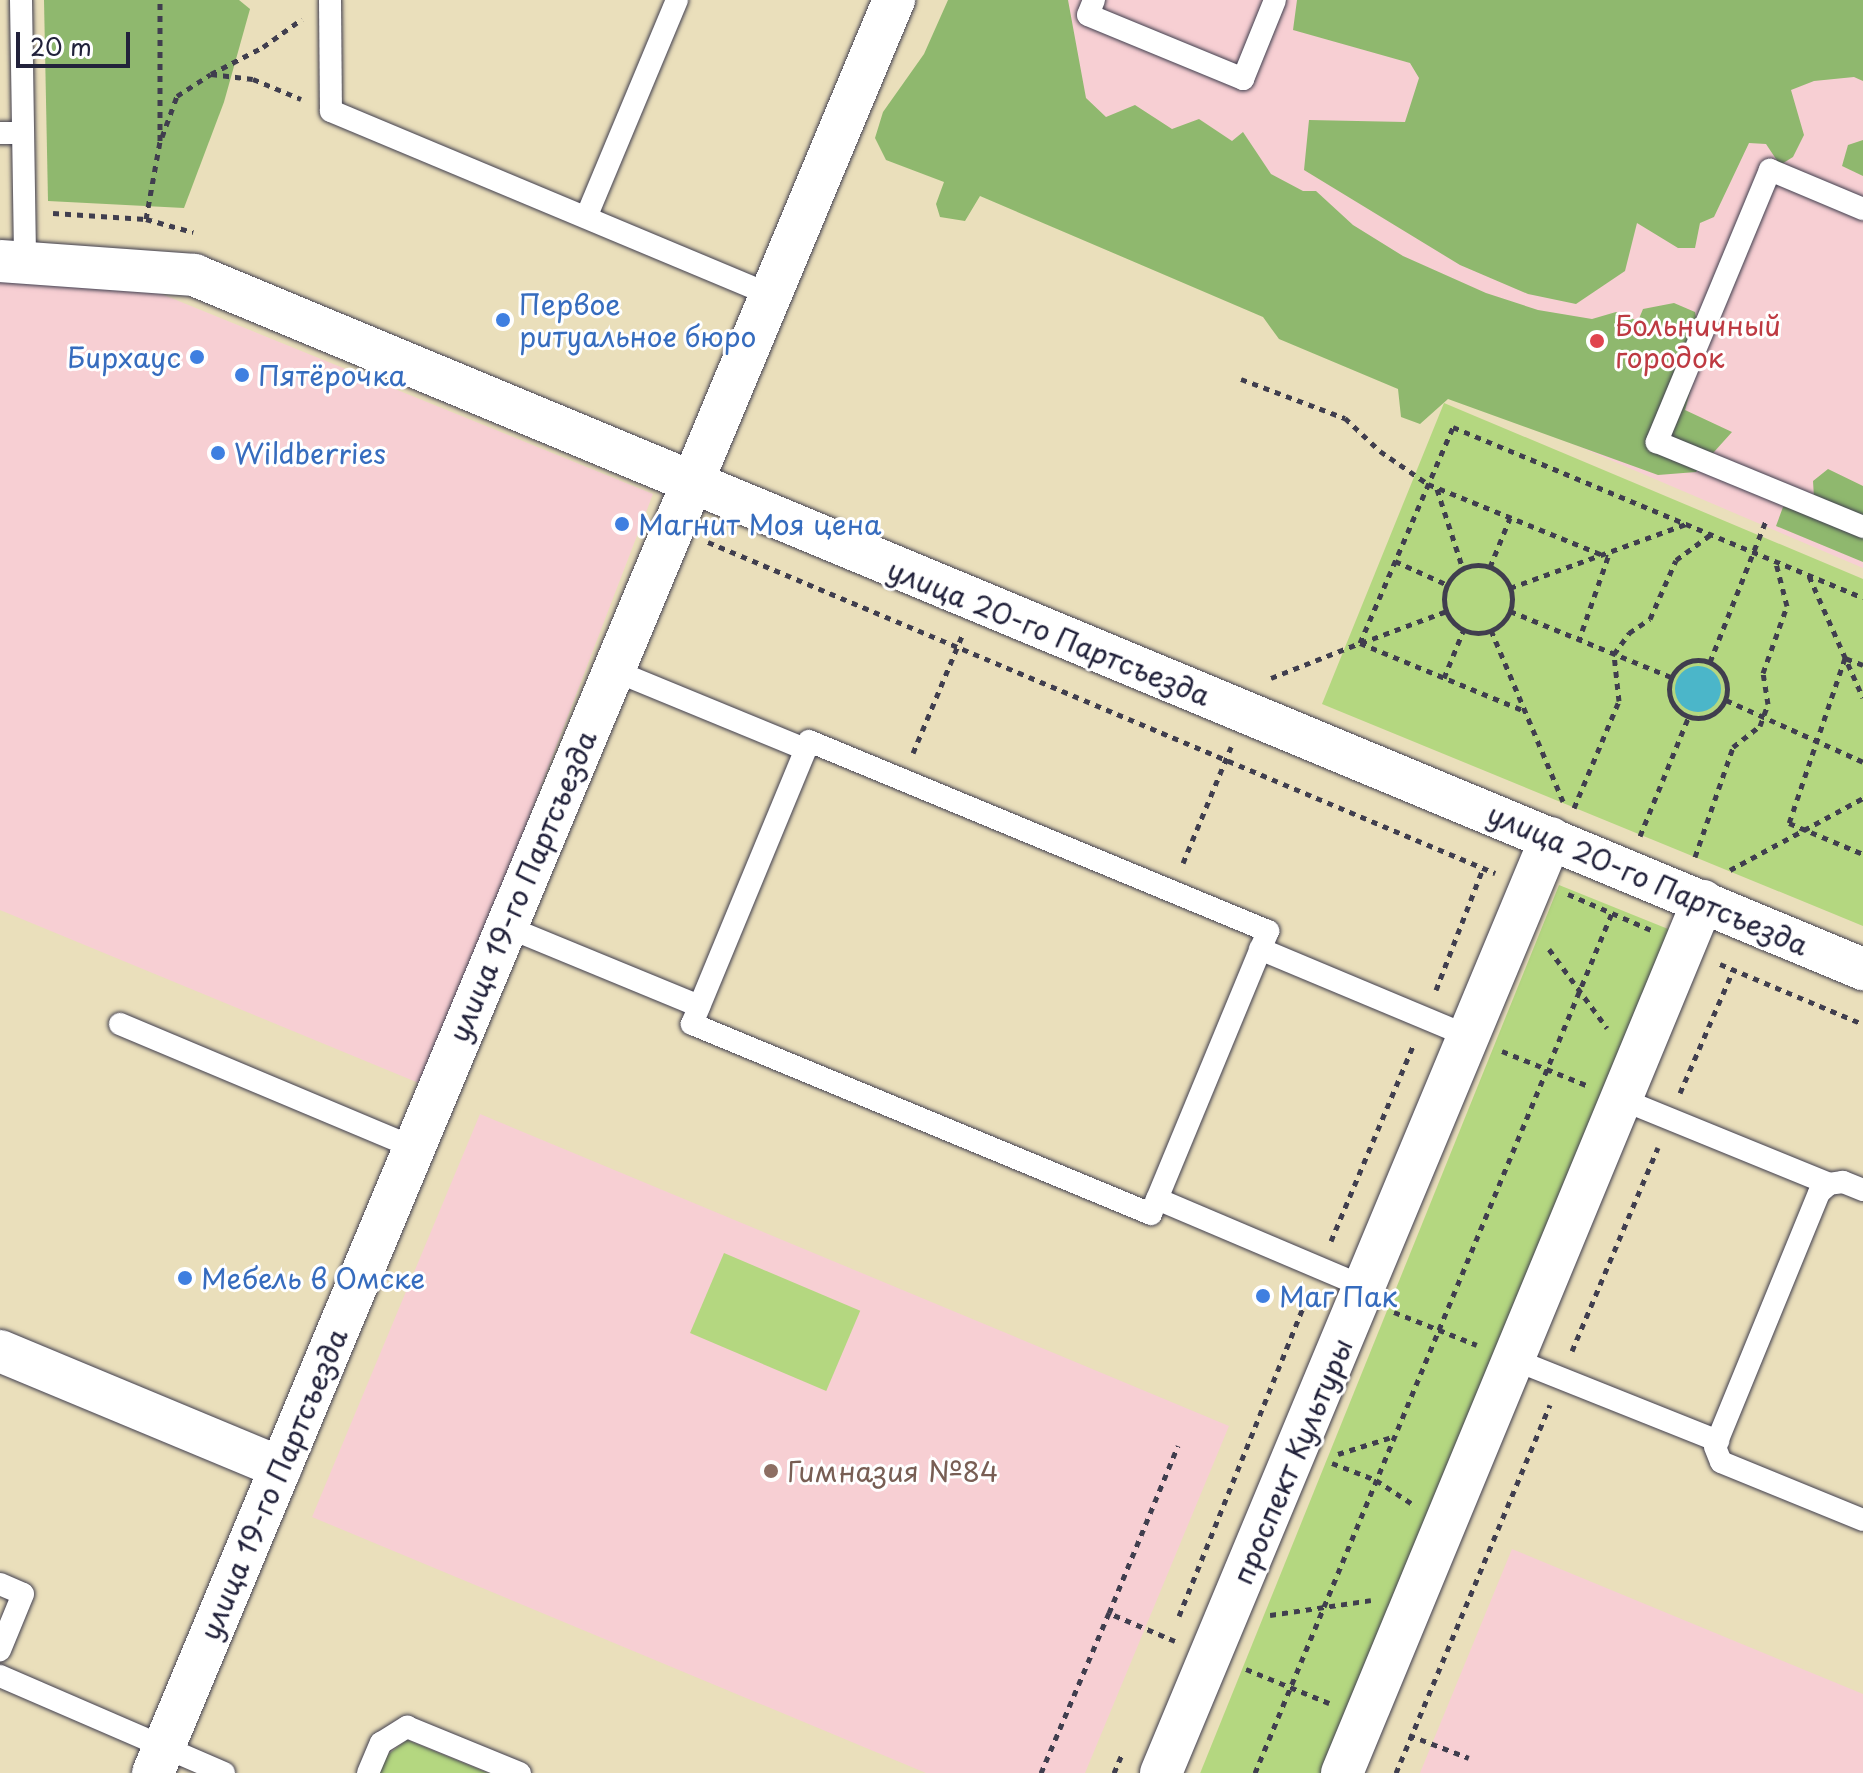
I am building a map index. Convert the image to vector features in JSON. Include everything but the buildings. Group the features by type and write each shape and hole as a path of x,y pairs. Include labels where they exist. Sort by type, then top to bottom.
{"street":[{"name":"улица 19-го Партсъезда","path":"158,1760 894,0"},
{"name":"улица 20-го Партсъезда","path":"13,260 194,275 975,603 1252,698 1563,820 1630,870 1714,888 1863,969"},
{"name":"проспект Культуры","path":"1161,1773 1468,1036 1563,820"},
{"path":"1342,1773 1686,944 1714,888"},
{"path":"0,1351 281,1468"}],"lane":[{"path":"13,260 25,211 21,0"},
{"path":"587,215 677,0"},
{"path":"1094,0 1088,15 1243,79 1275,0"},
{"path":"320,5 331,111 587,215 769,294"},
{"path":"0,133 23,133"},
{"path":"1863,209 1770,170 1657,442 1863,527"},
{"path":"613,670 805,749"},
{"path":"809,741 1268,931 1151,1214 692,1024 805,749 809,741"},
{"path":"505,926 699,1006"},
{"path":"1260,949 1468,1036"},
{"path":"120,1024 412,1147"},
{"path":"1628,1083 1829,1184"},
{"path":"1863,1190 1843,1182 1829,1184 1819,1193 1718,1441 1721,1462 1863,1520"},
{"path":"1157,1199 1319,1269 1362,1293"},
{"path":"1513,1359 1718,1441"},
{"path":"0,1584 23,1594 0,1650"},
{"path":"0,1676 158,1760 224,1773"},
{"path":"368,1773 381,1743 407,1727 520,1773"}],"path":[{"path":"146,219 160,141 160,0"},
{"path":"160,141 177,96 263,47 320,5"},
{"path":"211,74 253,79 331,111"},
{"path":"25,211 146,219 210,238"},
{"path":"1241,379 1345,418 1380,451 1436,488 1608,557 1579,640"},
{"path":"1360,643 1453,427 1863,598"},
{"path":"1436,488 1463,569"},
{"path":"1710,662 1778,492"},
{"path":"1490,567 1510,518"},
{"path":"1510,588 1686,524"},
{"path":"673,528 1483,868 1526,901 1580,990 1628,1083"},
{"path":"1563,820 1619,701 1614,654 1629,633 1650,619 1676,560 1711,534"},
{"path":"1395,561 1448,585"},
{"path":"1693,861 1733,747 1764,717 1769,694 1763,673 1787,606 1776,562"},
{"path":"1490,567 1510,588 1510,611 1491,630 1464,629 1447,611 1448,585 1463,569 1490,567"},
{"path":"1809,575 1863,698"},
{"path":"902,780 975,603"},
{"path":"1172,890 1252,698 1360,643 1447,611"},
{"path":"1510,611 1671,677"},
{"path":"1444,678 1464,629"},
{"path":"1491,630 1525,711 1563,820"},
{"path":"1360,643 1525,711"},
{"path":"1845,658 1863,665"},
{"path":"1845,658 1789,823 1863,854"},
{"path":"1687,661 1710,662 1726,677 1726,700 1710,716 1689,716 1671,700 1671,677 1687,661"},
{"path":"1726,700 1863,762"},
{"path":"1255,1773 1630,870 1689,716"},
{"path":"1714,888 1805,829 1863,798"},
{"path":"1164,1653 1319,1269 1425,1019 1483,868"},
{"path":"1526,901 1549,886 1686,944 1705,960 1863,1024"},
{"path":"1468,1036 1546,1070 1628,1083"},
{"path":"1362,1293 1438,1330 1513,1359"},
{"path":"1392,1437 1322,1459 1376,1480 1445,1525"},
{"path":"1041,1773 1178,1446"},
{"path":"1226,1619 1323,1610 1417,1591"},
{"path":"1109,1613 1183,1644"},
{"path":"1236,1665 1339,1708"},
{"path":"1400,1732 1469,1758"},
{"path":"1114,1773 1125,1746"}],"shaded area":[{"name":"Больничный городок","path":"963,0 1863,0 1863,568 899,156"},
{"path":"0,280 127,280 653,494 426,1086 0,910"},
{"name":"Гимназия №84","path":"480,1114 1229,1426 1085,1773 926,1773 312,1517"},
{"path":"1512,1549 1863,1694 1863,1773 1420,1773"}],"green space":[{"path":"44,0 239,0 250,9 224,102 184,208 48,201"},
{"path":"948,0 1068,0 1086,98 1106,117 1135,105 1172,129 1199,119 1232,141 1243,132 1271,174 1303,191 1316,191 1353,225 1403,256 1486,293 1538,310 1592,319 1616,312 1638,321 1643,309 1674,303 1695,312 1702,349 1685,410 1732,432 1696,472 1658,475 1448,399 1420,424 1401,417 1398,389 1279,339 1263,317 980,196 965,221 940,217 936,204 944,182 886,160 875,138 883,112 924,54"},
{"path":"1297,0 1863,0 1863,81 1854,77 1814,81 1791,90 1804,135 1793,157 1780,165 1766,144 1749,143 1714,217 1700,223 1695,248 1678,248 1637,223 1625,271 1576,304 1528,294 1460,265 1304,170 1309,120 1405,122 1419,78 1410,63 1293,30"},
{"path":"1863,140 1863,176 1842,166 1848,145"},
{"path":"1444,403 1863,579 1863,926 1322,704"},
{"path":"1828,469 1863,486 1863,562 1776,526 1783,507 1814,498 1813,481"},
{"path":"1559,885 1671,930 1331,1773 1200,1773"},
{"path":"724,1253 860,1311 826,1391 690,1333"},
{"path":"407,1740 488,1773 379,1773 386,1756"}],"water":[{"path":"1698,666 1715,672 1721,689 1715,706 1698,712 1681,706 1675,689 1681,672"}],"place":[{"name":"Первое ритуальное бюро","path":"503,320"},
{"name":"Больничный городок","path":"1597,341"},
{"name":"Бирхаус","path":"197,357"},
{"name":"Пятёрочка","path":"242,375"},
{"name":"Wildberries","path":"218,453"},
{"name":"Магнит Моя цена","path":"622,524"},
{"name":"Мебель в Омске","path":"185,1278"},
{"name":"Маг Пак","path":"1263,1296"},
{"name":"Гимназия №84","path":"771,1471"}]}
